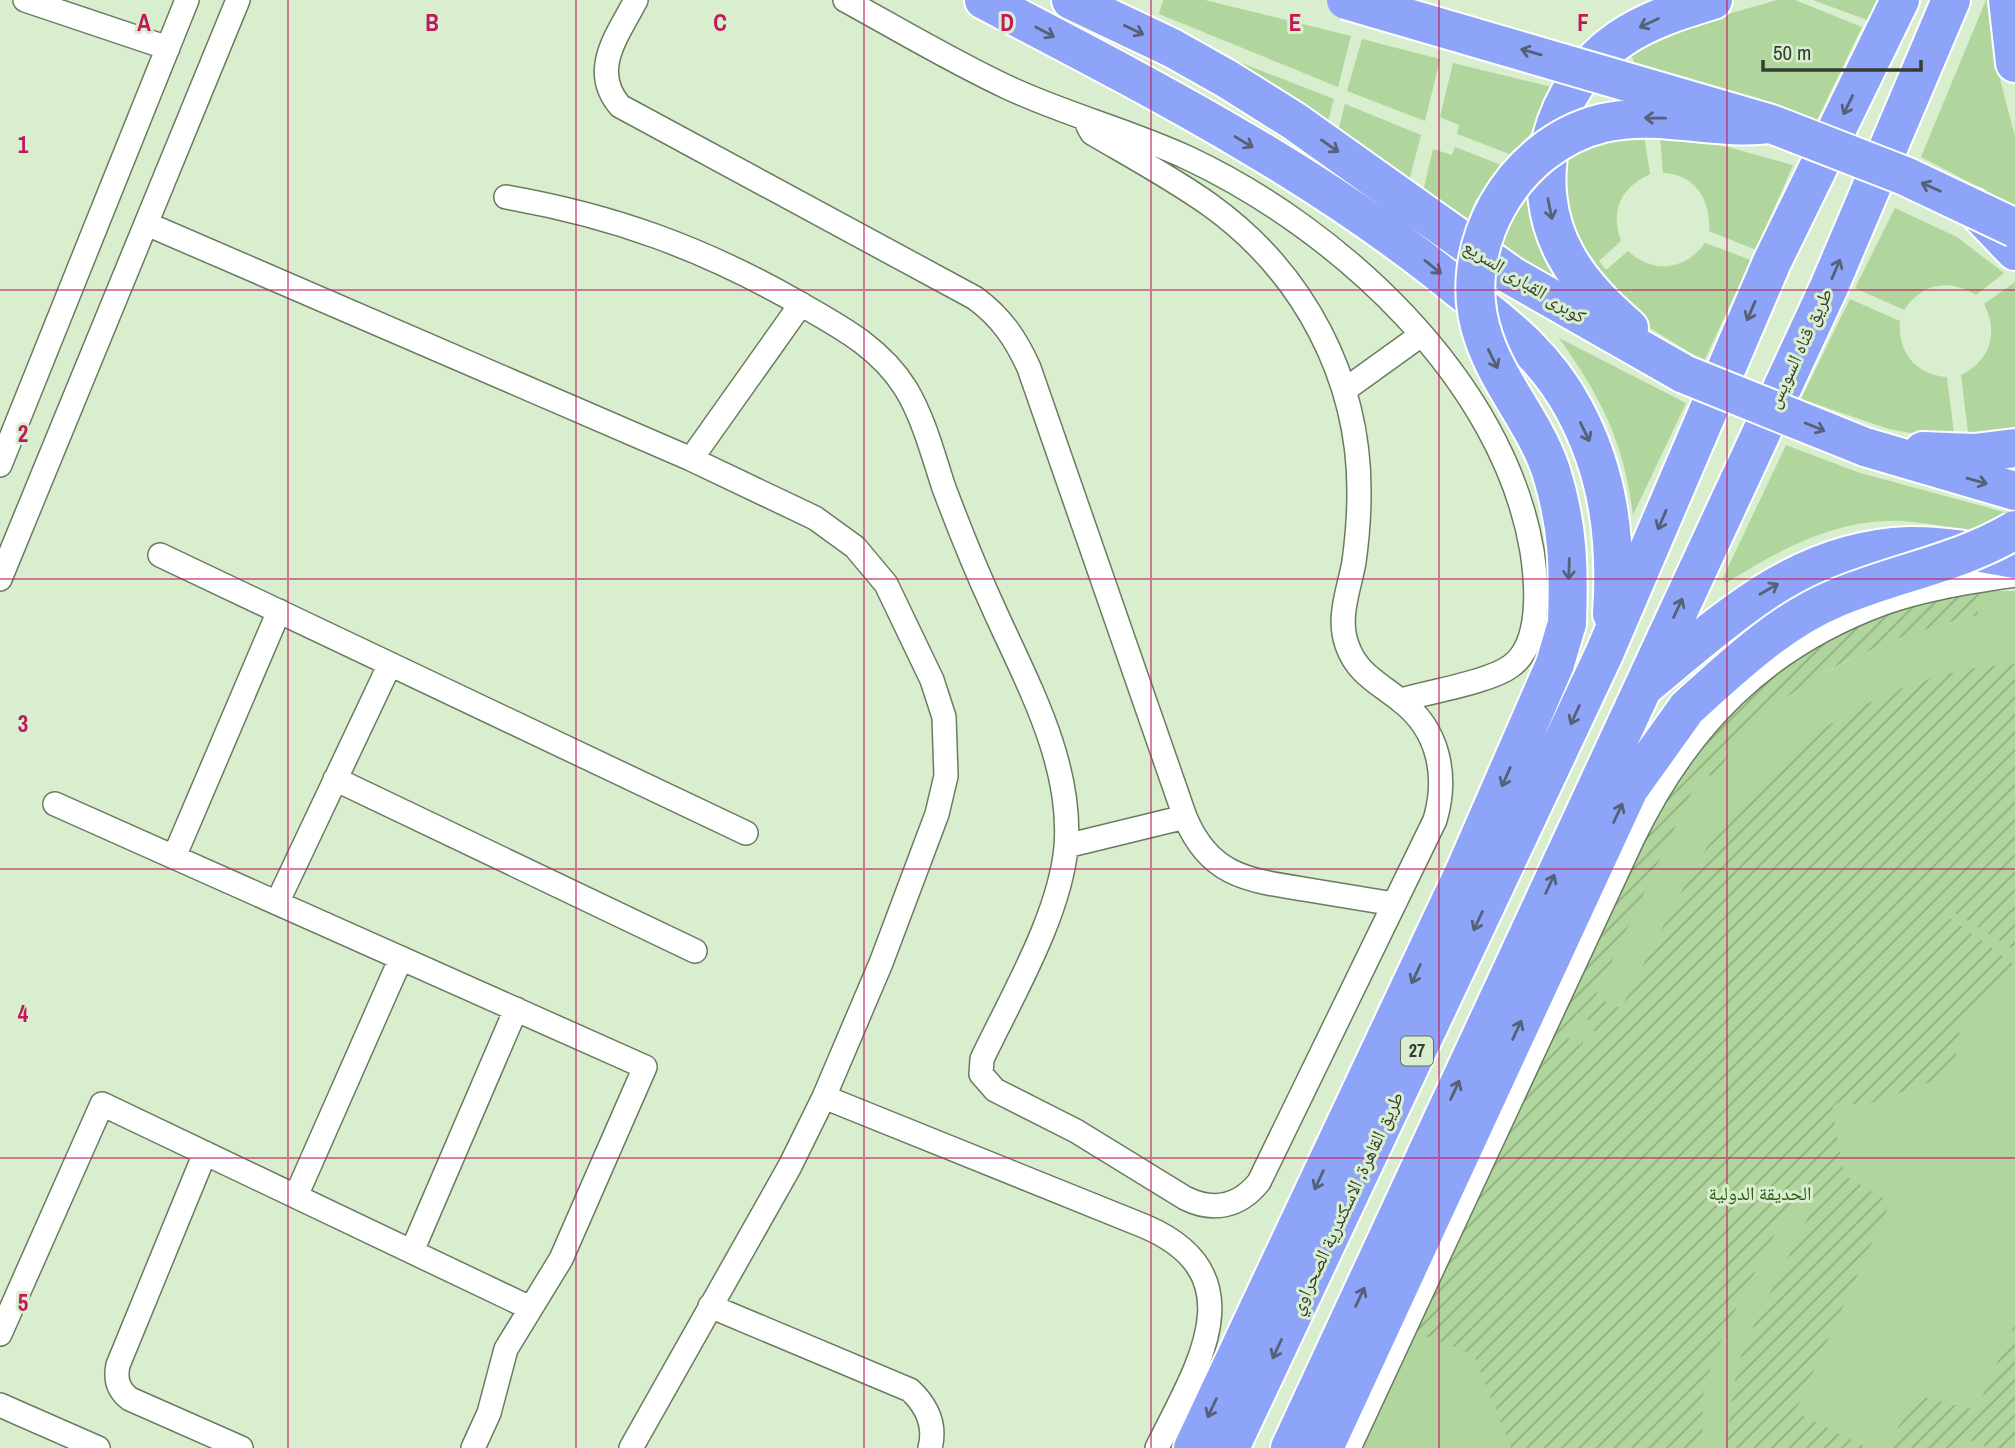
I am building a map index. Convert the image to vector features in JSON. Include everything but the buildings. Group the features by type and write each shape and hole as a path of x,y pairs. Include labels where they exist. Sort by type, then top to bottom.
{"highway":[{"path":"985,0 1219,127 1325,192 1401,241 1505,323 1531,349 1554,377 1590,441 1611,511 1614,580 1604,654"},
{"name":"كوبرى القبارى السريع","path":"1072,0 1172,48 1227,79 1294,121 1511,276 1684,374 1865,447 2015,491"},
{"path":"1346,0 1771,124 1839,148 1970,205 2015,228"},
{"path":"1684,374 1600,302 1581,280 1565,255 1554,228 1546,171 1549,142 1559,112 1574,85 1594,61 1618,40 1645,24 1713,0"},
{"path":"1604,654 1772,262 1900,0"},
{"name":"طريق قناه السويس","path":"1638,692 1829,286 1951,0"},
{"path":"2008,0 2015,63"},
{"path":"1193,1448 1466,868 1555,664 1567,623 1570,559 1562,508 1550,467 1538,438 1492,359 1483,337 1476,290 1477,266 1489,221 1500,200 1530,163 1565,138 1599,124 1652,117 1720,127 1771,124"},
{"path":"1970,205 2015,251"},
{"path":"1865,447 1974,453 2015,448"},
{"path":"1324,1448 1629,789 1687,708 1744,658 1830,600 1966,556 2015,530"},
{"path":"1290,1448 1638,692 1765,590 1813,566 1855,553 1909,546 2015,559"},
{"name":"طريق القاهرة, الاسكندرية الصحراوي","path":"1230,1448 1604,654"}],"street":[{"path":"26,0 168,48"},
{"path":"0,465 187,0"},
{"path":"0,579 238,0"},
{"path":"636,0 605,66 608,89 620,106 975,298 989,309 1013,336 1029,368 1185,817 1200,846 1235,875 1250,880 1394,904"},
{"path":"845,0 1009,88 1160,146 1254,193 1326,244 1359,272 1445,360 1498,449 1529,534 1535,589 1528,644 1517,662 1499,673 1401,700"},
{"path":"506,197 580,211 652,232 735,268 848,331 879,355 893,371 916,409 980,578 1024,673 1053,753 1065,799 1066,846 1057,895 982,1059 981,1074 995,1090 1076,1131 1185,1198 1208,1206 1231,1204 1252,1191 1259,1182 1435,820 1442,790 1435,745 1420,719 1401,700 1363,673 1353,660 1343,628 1358,527 1358,458 1346,389 1320,328 1282,273 1260,248 1209,204 1092,133 1088,126 1090,121"},
{"path":"147,223 691,459 815,518 855,547 879,574 899,606 932,680 944,717 946,776 937,814 881,962 824,1097 754,1234 710,1306 631,1448"},
{"path":"691,459 801,304"},
{"path":"1346,389 1421,335"},
{"path":"160,555 746,833"},
{"path":"1349,1448 1638,828 1675,760 1736,692 1807,639 1886,603 1927,591 2015,575"},
{"path":"174,857 279,611"},
{"path":"277,903 390,664"},
{"path":"335,779 695,951"},
{"path":"55,804 645,1067 561,1259 506,1349 495,1381 489,1413 473,1448"},
{"path":"1066,846 1185,817"},
{"path":"296,1196 401,958"},
{"path":"412,1251 516,1010"},
{"path":"824,1097 1144,1226 1178,1245 1202,1275 1211,1313 1209,1333 1204,1351 1157,1448"},
{"path":"0,1334 102,1104 530,1308"},
{"path":"205,1153 118,1364 117,1379 130,1399 241,1448"},
{"path":"710,1306 910,1390 928,1413 932,1426 930,1448"},
{"path":"0,1405 98,1448"}],"green space":[{"path":"1163,0 1205,0 1351,36 1338,87 1159,14"},
{"path":"1777,0 1795,0 1862,27 1816,122 1637,70 1631,54 1663,36"},
{"path":"1813,0 1878,0 1867,20"},
{"path":"1986,0 1990,0 1998,71 2015,137 2015,206 1921,157"},
{"path":"1362,39 1440,59 1425,121 1347,91"},
{"path":"1226,57 1334,99 1325,132"},
{"path":"1453,63 1556,88 1540,123 1512,155 1457,134 1459,125 1440,117"},
{"path":"1345,104 1421,135 1407,189 1336,139"},
{"path":"1644,135 1650,174 1625,193 1617,219 1621,241 1599,261 1606,270 1628,251 1648,263 1668,266 1688,259 1705,243 1751,260 1704,361 1645,325 1581,254 1564,195 1566,154 1589,145"},
{"path":"1660,136 1709,142 1793,165 1756,250 1709,231 1707,209 1699,191 1684,178 1663,173"},
{"path":"1455,147 1501,165 1475,201 1464,230 1421,200 1433,149 1452,155"},
{"path":"1531,184 1565,284 1492,252"},
{"path":"1895,208 1957,237 2004,273 1976,295 1956,286 1928,289 1911,301 1904,310 1855,288"},
{"path":"2015,282 2015,436 1969,441 1961,375 1979,362 1989,345 1991,325 1984,304"},
{"path":"1850,299 1900,321 1902,343 1911,360 1927,372 1947,377 1955,441 1889,429 1801,399"},
{"path":"1559,338 1686,403 1633,515 1617,442 1587,380"},
{"path":"1786,445 1857,472 2015,515 2015,540 1903,521 1855,524 1832,530 1788,548 1726,583 1723,578"},
{"name":"الحديقة الدولية","path":"1981,591 2015,591 2015,1448 1360,1448 1413,1331 1705,735"},
{"name":"الحديقة الدولية","path":"1981,591 1977,615 1903,637 1828,671 1793,693 1762,718 1735,747 1714,779 1702,770 1595,997 1621,1008 1709,844 1736,807 1767,774 1802,744 1841,718 1882,697 1925,680 1970,669 2015,664 2015,950 1947,908 1943,913 2015,965 2015,976 1967,1010 1962,1019 1954,1063 1944,1077 1866,1105 1837,1103 1832,1108 1844,1175 1890,1203 1795,1412 1868,1448 1726,1448 1733,1389 1743,1347 1816,1202 1799,1203 1787,1210 1727,1326 1709,1372 1703,1396 1702,1448 1511,1448 1474,1355 1413,1331 1665,794 1705,735 1791,655 1910,604","holes":["1577,1013 1591,1021 1588,1027 1599,1034 1592,1047 1582,1042 1580,1045 1564,1036"]},
{"path":"2015,1324 2015,1448 1989,1448 1968,1439 1963,1448 1885,1448 1918,1396 1976,1410"}]}
